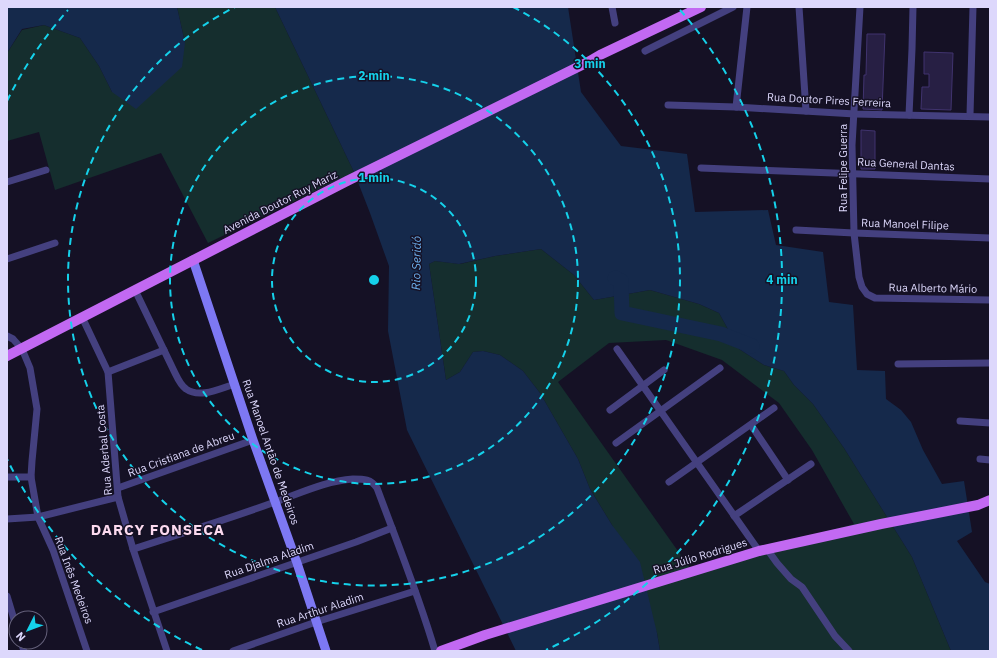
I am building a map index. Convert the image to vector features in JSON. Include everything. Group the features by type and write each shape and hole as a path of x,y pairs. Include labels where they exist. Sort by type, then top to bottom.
{"main road":[{"name":"Avenida Doutor Ruy Mariz","path":"7,356 347,180 695,8"},
{"name":"Rua Júlio Rodrigues","path":"441,651 484,635 763,550 972,506 990,500"}],"street":[{"path":"612,7 614,23"},
{"path":"645,51 733,7"},
{"path":"736,107 747,7"},
{"path":"799,7 806,111"},
{"name":"Rua Felipe Guerra","path":"860,7 855,114 852,145 854,234 859,277 862,287 867,294 875,298"},
{"path":"909,115 913,7"},
{"path":"970,116 973,7"},
{"name":"Rua Doutor Pires Ferreira","path":"668,105 736,107 855,114 990,117"},
{"name":"Rua General Dantas","path":"701,168 990,179"},
{"path":"7,182 46,170"},
{"name":"Rua Manoel Filipe","path":"796,230 854,234 990,238"},
{"path":"7,259 55,243"},
{"name":"Rua Manoel Antão de Medeiros","path":"193,260 326,651"},
{"path":"135,290 180,383 186,389 193,392 204,393 235,384"},
{"name":"Rua Alberto Mário","path":"875,298 990,300"},
{"name":"Rua Aderbal Costa","path":"82,317 108,372 118,498 133,549 167,651"},
{"path":"7,336 22,349"},
{"name":"Rua Inês Medeiros","path":"22,349 30,368 37,409 31,477 38,517 53,550 87,651"},
{"path":"617,349 734,516 763,550 802,588 835,636 849,651"},
{"path":"108,372 164,350"},
{"path":"898,364 990,363"},
{"path":"616,443 720,368"},
{"path":"610,410 664,370"},
{"path":"669,482 774,408"},
{"path":"960,421 990,423"},
{"path":"751,425 788,480"},
{"name":"Rua Cristiana de Abreu","path":"118,488 253,440"},
{"path":"980,460 990,460"},
{"path":"734,516 812,464"},
{"path":"7,477 31,477"},
{"path":"133,549 322,485 353,479 367,480 372,482 377,488 426,619 435,651"},
{"path":"7,519 38,517 118,498"},
{"name":"Rua Djalma Aladim","path":"154,612 297,563 392,528"},
{"name":"Rua Arthur Aladim","path":"233,651 415,590"},
{"path":"7,596 11,610"}],"green space":[{"path":"177,7 275,7 354,172 208,243 161,153 55,190 39,132 7,141 7,53 22,30 44,25 80,38 99,66 112,92 185,43"},
{"path":"541,249 574,275 594,300 650,290 699,304 719,313 739,349 764,365 784,371 794,385 813,404 844,448 912,557 951,651 660,651 657,633 612,525 590,489 578,459 540,393 523,371 500,355 483,351 473,352 460,372 446,380 429,264 435,261 460,264 495,256","holes":["666,340 722,360 779,403 812,450 854,524 690,568 558,382 609,343"]}],"water":[{"path":"7,7 177,7 185,43 182,67 136,109 112,92 99,66 80,38 44,25 22,29 7,53"},
{"name":"Rio Seridó","path":"275,7 568,7 581,92 621,146 687,154 695,212 768,210 776,245 823,252 829,302 853,305 857,370 885,371 886,399 901,410 911,422 923,450 942,484 964,481 972,532 957,541 985,582 990,584 990,651 951,651 912,557 844,448 813,404 794,385 784,371 764,365 739,349 719,313 699,304 650,290 594,300 574,275 541,249 495,256 459,264 435,261 429,264 446,380 460,372 473,352 483,351 500,355 523,371 540,393 578,459 590,489 612,525 640,562 660,651 516,651 407,430 388,331 389,266 354,172"}],"building":[{"path":"867,34 885,34 882,110 863,109"},
{"path":"924,52 953,53 951,110 921,109 922,87 929,87 929,74 924,74"},
{"path":"861,130 875,131 875,169 861,169"}],"waterway":[{"path":"615,278 621,281 622,313 721,334 752,346"}],"district":[{"name":"DARCY FONSECA","path":"158,529"}]}
